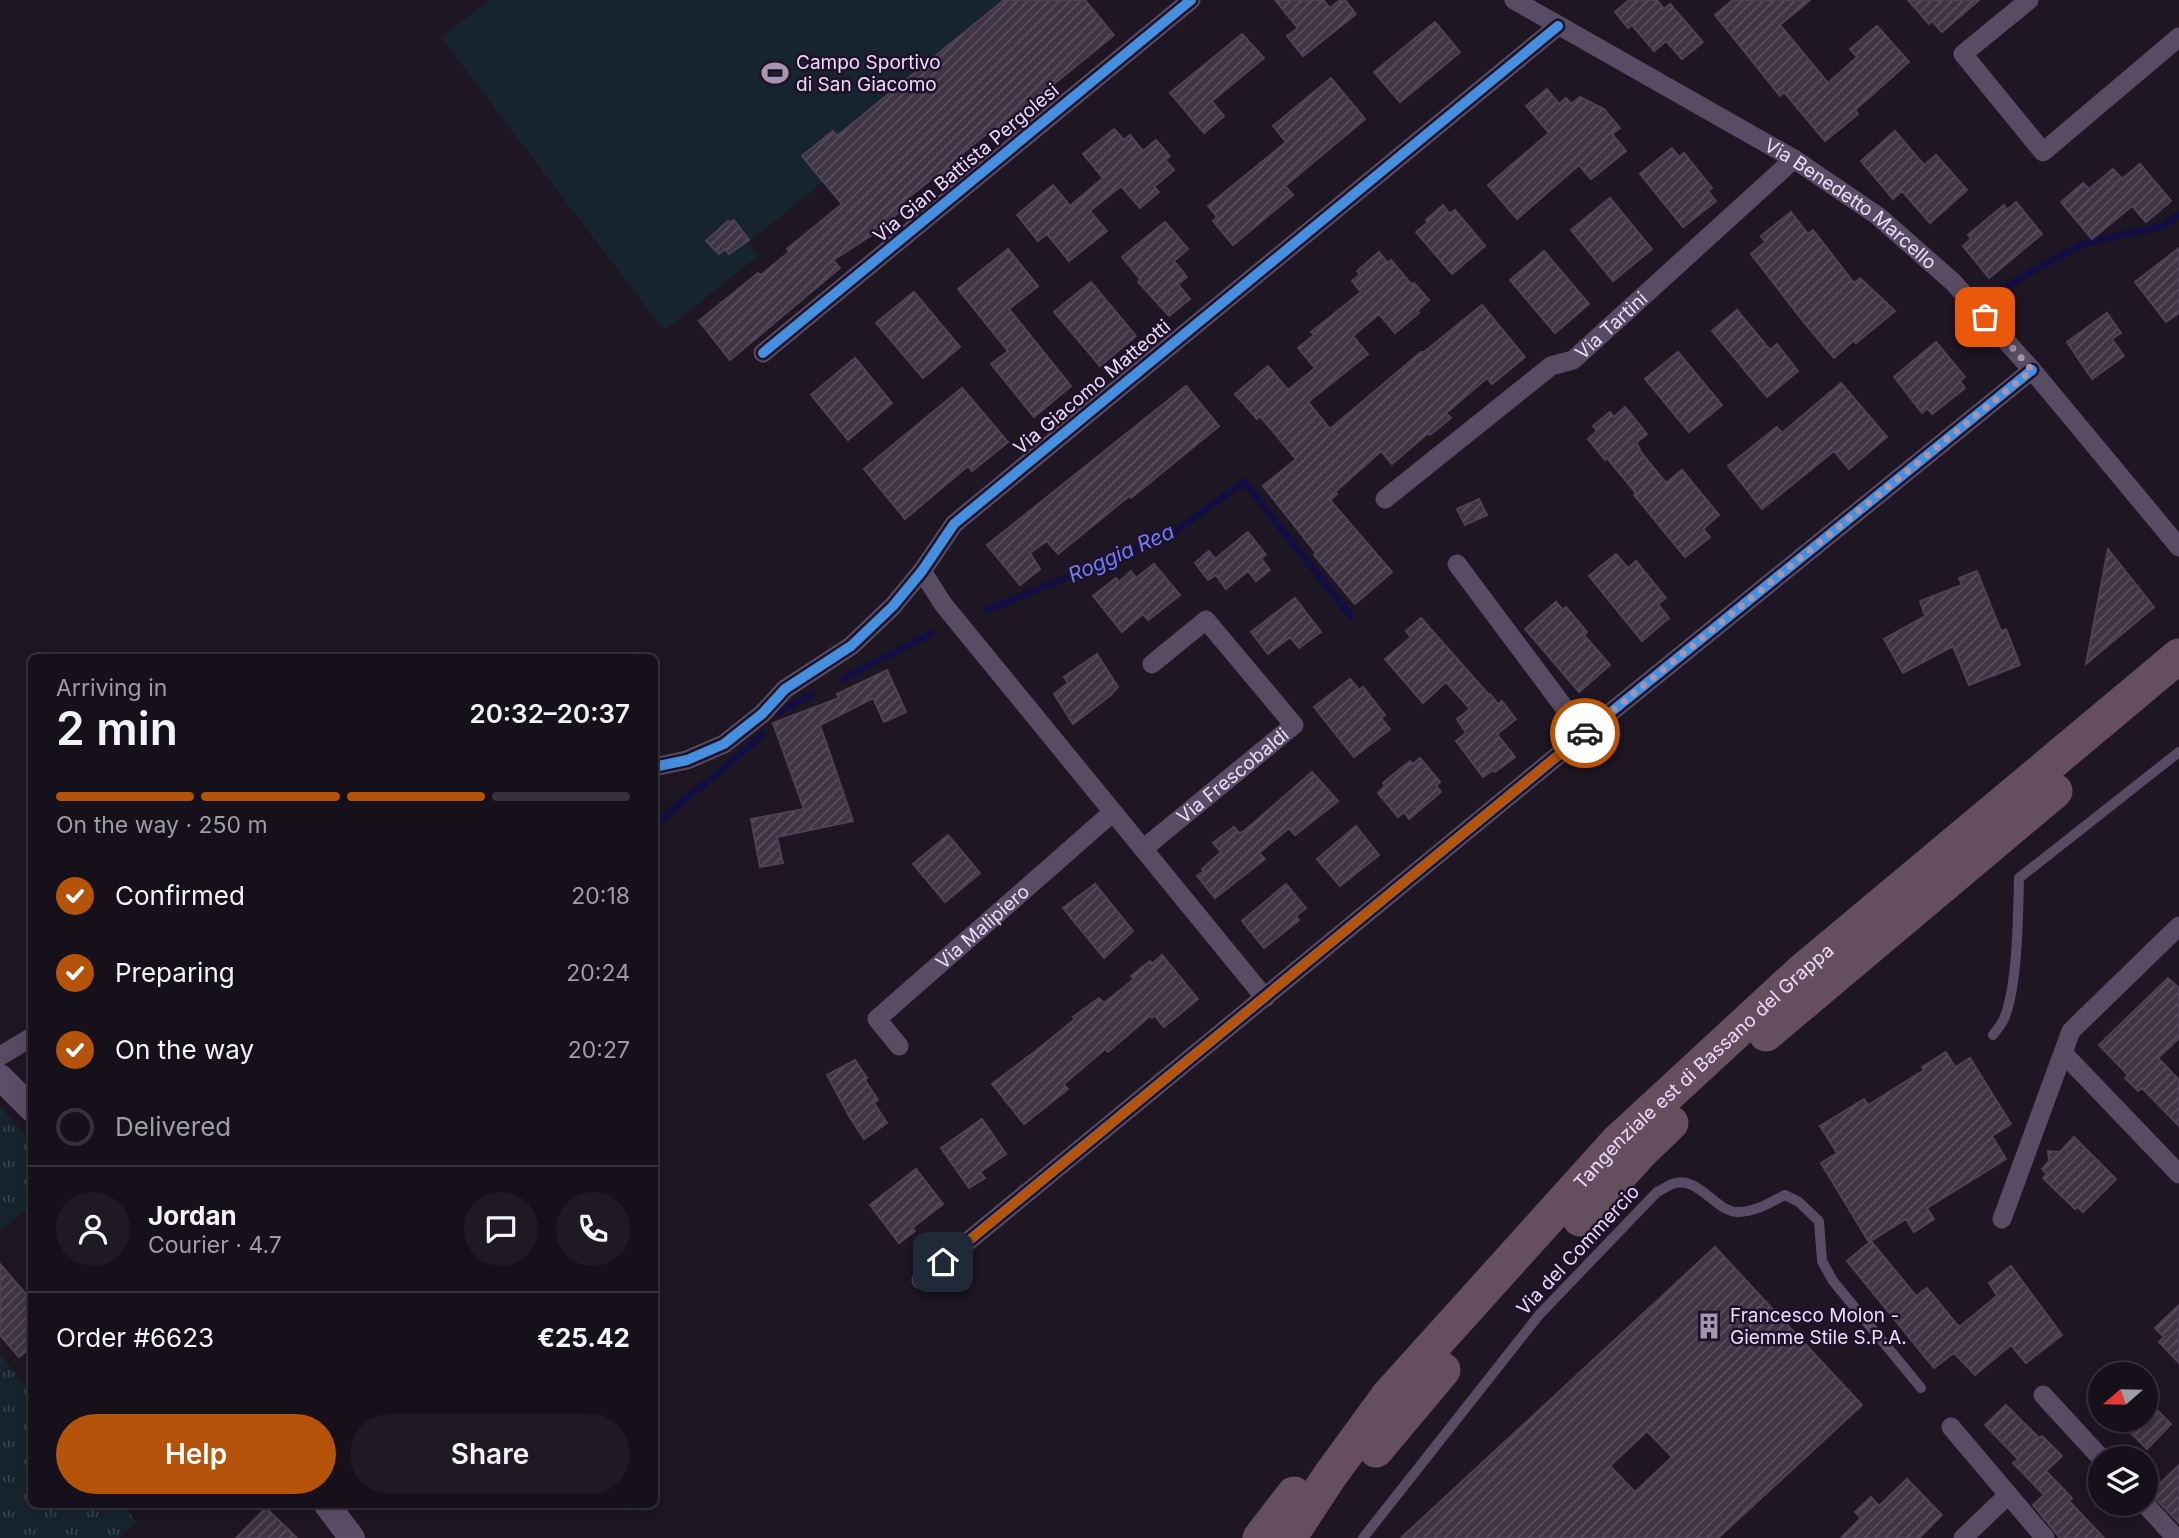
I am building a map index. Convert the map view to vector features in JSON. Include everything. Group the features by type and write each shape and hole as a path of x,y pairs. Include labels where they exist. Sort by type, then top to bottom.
{"highway":[{"name":"Tangenziale est di Bassano del Grappa","path":"1307,1538 1329,1477 1388,1396 1618,1141 1801,972 2179,656"},
{"name":"Tangenziale est di Bassano del Grappa","path":"1307,1538 1443,1370 1640,1153 1749,1048 2179,686"},
{"path":"1260,1538 1328,1450 1388,1396"}],"main road":[{"path":"0,1077 28,1105"},
{"path":"329,1508 352,1538"}],"street":[{"name":"Via Gian Battista Pergolesi","path":"763,353 1191,0"},
{"name":"Via Benedetto Marcello","path":"1514,0 1794,159 1878,216 1953,282 2032,370 2179,547"},
{"path":"2029,0 1963,54 2043,152 2179,37"},
{"name":"Via Giacomo Matteotti","path":"658,766 687,760 724,744 762,714 785,689 851,646 893,606 922,571 954,524 1558,26"},
{"name":"Via Tartini","path":"1385,499 1551,366 1573,360 1794,159"},
{"path":"921,1280 1584,734 2032,370"},
{"path":"1457,564 1584,734"},
{"path":"922,571 943,604 1265,998"},
{"name":"Via Frescobaldi","path":"1143,849 1294,725 1206,620 1152,664"},
{"name":"Via Malipiero","path":"899,1046 877,1019 1113,812"},
{"path":"2002,1219 2071,1031 2179,926"},
{"path":"0,1056 28,1039"},
{"path":"2064,1054 2179,1174"},
{"path":"2043,1395 2090,1446"},
{"path":"1951,1427 2045,1538"},
{"path":"1963,1538 2008,1495"},
{"path":"2156,1516 2176,1538"}],"lane":[{"path":"1993,1035 2002,1022 2009,1003 2019,878 2179,752"},
{"name":"Via del Commercio","path":"1363,1538 1539,1315 1657,1192 1674,1183 1691,1185 1713,1198 1723,1209 1739,1212 1759,1208 1785,1195 1799,1202 1819,1221 1822,1261 1833,1281 1921,1388"}],"green space":[{"path":"489,0 1043,0 748,243 758,256 664,331 441,37"},
{"path":"0,1107 28,1138 28,1208 0,1231"},
{"path":"0,1354 28,1389 28,1508 125,1508 137,1523 118,1538 0,1538"}],"building":[{"path":"1004,0 1085,0 1114,35 996,131 993,129 958,157 960,160 941,176 939,173 903,202 906,206 875,233 833,260 840,268 730,360 699,321 758,273 761,275 789,252 787,249 842,204 802,156 833,131 837,136"},
{"path":"1275,0 1323,0 1330,8 1340,0 1345,0 1356,14 1303,56 1287,36 1298,28"},
{"path":"1629,0 1657,0 1664,9 1670,4 1703,42 1682,59 1666,41 1654,51 1632,25 1628,28 1615,12"},
{"path":"1733,0 1810,0 1780,25 1828,83 1857,57 1850,49 1877,26 1909,62 1855,110 1858,114 1825,141 1784,92 1780,96 1715,15"},
{"path":"1908,0 1979,0 1942,32 1932,21 1929,24"},
{"path":"1435,22 1460,52 1400,102 1374,72"},
{"path":"1242,34 1264,58 1212,101 1224,116 1204,133 1170,93"},
{"path":"1331,78 1365,119 1285,186 1293,195 1233,245 1213,221 1217,217 1208,206 1286,142 1273,126"},
{"path":"1547,89 1559,104 1566,98 1571,104 1580,97 1604,109 1620,128 1612,134 1626,151 1591,179 1579,165 1517,219 1488,185 1549,133 1526,106"},
{"path":"1114,129 1124,140 1130,135 1143,151 1156,140 1170,156 1165,160 1174,170 1154,187 1159,192 1140,208 1121,186 1090,211 1107,231 1069,261 1047,234 1038,241 1017,215 1053,185 1070,206 1103,178 1083,154"},
{"path":"1895,131 1924,165 1936,155 1967,190 1930,223 1902,191 1893,199 1861,161"},
{"path":"1672,148 1679,157 1684,153 1712,188 1708,191 1716,201 1683,227 1640,174"},
{"path":"2140,164 2171,201 2146,222 2132,206 2092,239 2061,202 2083,183 2089,189 2113,169 2122,179"},
{"path":"1610,198 1652,249 1613,281 1571,230"},
{"path":"2016,202 2042,234 1989,278 1963,246 1971,239 1968,235 2004,205 2007,210"},
{"path":"1443,205 1450,214 1455,210 1485,246 1452,274 1416,232"},
{"path":"1791,212 1808,234 1813,230 1854,283 1860,278 1895,311 1834,358 1751,254 1765,242 1761,236"},
{"path":"734,220 749,240 729,254 725,249 719,254 706,241 728,221 730,223"},
{"path":"1165,222 1188,249 1174,261 1187,277 1178,284 1190,299 1169,316 1138,282 1140,279 1122,257"},
{"path":"2179,248 2179,313 2166,322 2135,282"},
{"path":"1008,249 1038,286 1009,309 1071,386 1034,417 991,364 1008,351 958,289"},
{"path":"1544,251 1589,304 1555,333 1510,280"},
{"path":"1379,252 1388,263 1391,260 1429,300 1417,311 1419,313 1395,333 1379,314 1353,336 1368,354 1308,402 1330,429 1421,352 1482,305 1525,357 1492,384 1487,378 1446,413 1451,418 1430,435 1428,433 1392,464 1381,451 1335,492 1337,494 1330,500 1392,572 1355,604 1314,555 1316,553 1263,486 1296,459 1260,416 1257,419 1235,394 1268,366 1288,390 1315,368 1298,348 1314,335 1311,332 1361,292 1352,281 1360,274 1357,271"},
{"path":"1091,282 1136,336 1100,366 1054,312"},
{"path":"914,292 960,347 923,378 876,323"},
{"path":"1737,310 1770,350 1777,344 1798,371 1767,397 1712,331"},
{"path":"2107,313 2121,333 2112,339 2124,356 2092,379 2067,342"},
{"path":"1936,342 1965,377 1960,381 1965,388 1932,414 1927,408 1922,413 1894,377"},
{"path":"1678,352 1722,405 1689,432 1645,379"},
{"path":"855,358 892,403 848,440 811,395"},
{"path":"1841,383 1887,437 1849,469 1834,451 1762,509 1728,466 1777,427 1782,433"},
{"path":"1186,386 1219,426 1058,554 1047,541 1030,553 1040,569 1020,585 987,545"},
{"path":"962,388 1008,442 972,471 968,466 905,519 864,469"},
{"path":"1625,407 1647,434 1636,443 1639,450 1666,483 1682,470 1719,515 1703,529 1710,537 1685,557 1634,495 1636,493 1588,439 1597,431 1593,426 1610,412 1614,417"},
{"path":"1479,499 1487,515 1465,525 1457,509"},
{"path":"1248,532 1266,555 1261,558 1270,570 1256,581 1248,571 1226,589 1216,575 1208,580 1195,563 1209,551 1215,559"},
{"path":"2108,549 2154,607 2086,664"},
{"path":"1616,554 1628,568 1636,561 1666,598 1658,604 1669,618 1642,641 1589,576"},
{"path":"1154,564 1180,595 1148,620 1143,614 1122,632 1093,596 1116,578 1119,582 1131,571 1136,578"},
{"path":"1977,571 2001,631 2006,629 2020,665 1969,685 1953,646 1903,673 1884,639 1925,616 1920,601 1962,585 1959,578"},
{"path":"1295,598 1321,632 1299,648 1290,637 1268,654 1251,632"},
{"path":"1556,602 1563,610 1566,607 1587,632 1584,635 1610,665 1579,692 1525,629"},
{"path":"1421,618 1489,695 1498,704 1502,701 1516,719 1497,734 1515,757 1495,772 1493,770 1483,777 1456,741 1466,733 1457,719 1470,709 1446,682 1423,703 1385,659 1411,637 1406,631"},
{"path":"1097,654 1118,687 1073,724 1054,694 1068,683 1064,677"},
{"path":"887,670 906,712 884,722 873,698 820,725 853,821 777,837 783,863 760,867 751,819 804,809 773,723 839,698 837,694"},
{"path":"1350,679 1359,690 1363,687 1385,715 1381,718 1390,729 1354,757 1314,707"},
{"path":"1420,758 1440,782 1436,786 1441,792 1409,819 1404,812 1398,817 1378,793 1385,786 1383,783 1410,761 1413,764"},
{"path":"1312,772 1338,801 1295,835 1289,828 1259,853 1265,859 1215,898 1197,876 1221,852 1213,843 1234,827 1239,833 1243,832"},
{"path":"1356,826 1379,855 1340,886 1317,859"},
{"path":"948,835 980,873 945,902 913,864"},
{"path":"1095,884 1133,931 1104,958 1063,908"},
{"path":"1286,884 1306,908 1296,916 1299,920 1264,948 1242,921"},
{"path":"1162,955 1198,999 1164,1027 1155,1016 1150,1016 1108,1052 1105,1049 1064,1084 1068,1089 1024,1124 992,1084 1075,1019 1073,1017 1099,998 1104,1003 1134,979 1131,976"},
{"path":"2168,978 2179,988 2179,1038 2158,1058 2179,1080 2179,1126 2142,1088 2138,1091 2125,1078 2128,1075 2099,1045"},
{"path":"1946,1052 1955,1067 1970,1058 2011,1124 1992,1136 2006,1159 1927,1208 1934,1219 1914,1232 1906,1219 1869,1242 1821,1163 1837,1153 1820,1126 1864,1099 1868,1105 1924,1070 1922,1067"},
{"path":"855,1060 867,1078 865,1080 878,1100 874,1103 887,1123 864,1139 827,1075"},
{"path":"982,1119 1006,1154 980,1172 985,1178 969,1188 941,1148"},
{"path":"2074,1137 2116,1179 2083,1212 2078,1207 2075,1209 2043,1178 2047,1174 2042,1169 2049,1161 2048,1151 2060,1152"},
{"path":"916,1169 943,1204 912,1228 915,1231 899,1243 870,1205"},
{"path":"1871,1241 1916,1296 1927,1288 1959,1327 1997,1296 1989,1283 2011,1266 2062,1335 2026,1363 2011,1345 1975,1375 1954,1353 1934,1368 1847,1261"},
{"name":"Francesco Molon - Giemme Stile S.P.A.","path":"1715,1247 1862,1405 1718,1538 1401,1538","holes":["1647,1431 1672,1457 1635,1492 1610,1466"]},
{"path":"0,1264 28,1296 28,1349 19,1357 0,1335"},
{"path":"2179,1305 2179,1363 2159,1342 2164,1337 2155,1328"},
{"path":"2006,1405 2039,1438 2042,1436 2062,1456 2046,1471 2072,1498 2069,1501 2104,1538 2060,1538 2033,1505 2044,1495 2013,1463 2018,1459 1985,1425"},
{"path":"2158,1411 2171,1424 2150,1446 2144,1446 2130,1432 2158,1432"},
{"path":"2179,1465 2179,1523 2158,1501 2158,1485"},
{"path":"1907,1479 1942,1515 1919,1538 1841,1538 1861,1518 1855,1512 1871,1497 1879,1506"},
{"path":"266,1508 297,1538 236,1538"}],"waterway":[{"name":"Roggia Rea","path":"1994,293 2082,244 2162,226 2179,215"},
{"name":"Roggia Rea","path":"987,610 1169,536 1244,482 1351,616"},
{"name":"Roggia Rea","path":"843,679 932,633"},
{"name":"Roggia Rea","path":"778,712 811,695"},
{"name":"Roggia Rea","path":"658,822 762,734"}],"cycle path":[{"path":"763,353 1191,0"},
{"path":"658,766 687,760 724,744 762,714 785,689 851,646 893,606 922,571 954,524 1558,26"},
{"path":"921,1280 1584,734 2032,370"}],"way so far":[{"path":"1585,733 2032,370 1985,317"}],"place":[{"name":"Campo Sportivo di San Giacomo","path":"775,73"},
{"name":"Francesco Molon - Giemme Stile S.P.A.","path":"1709,1326"}],"route":[{"path":"943,1262 1585,733"}]}
